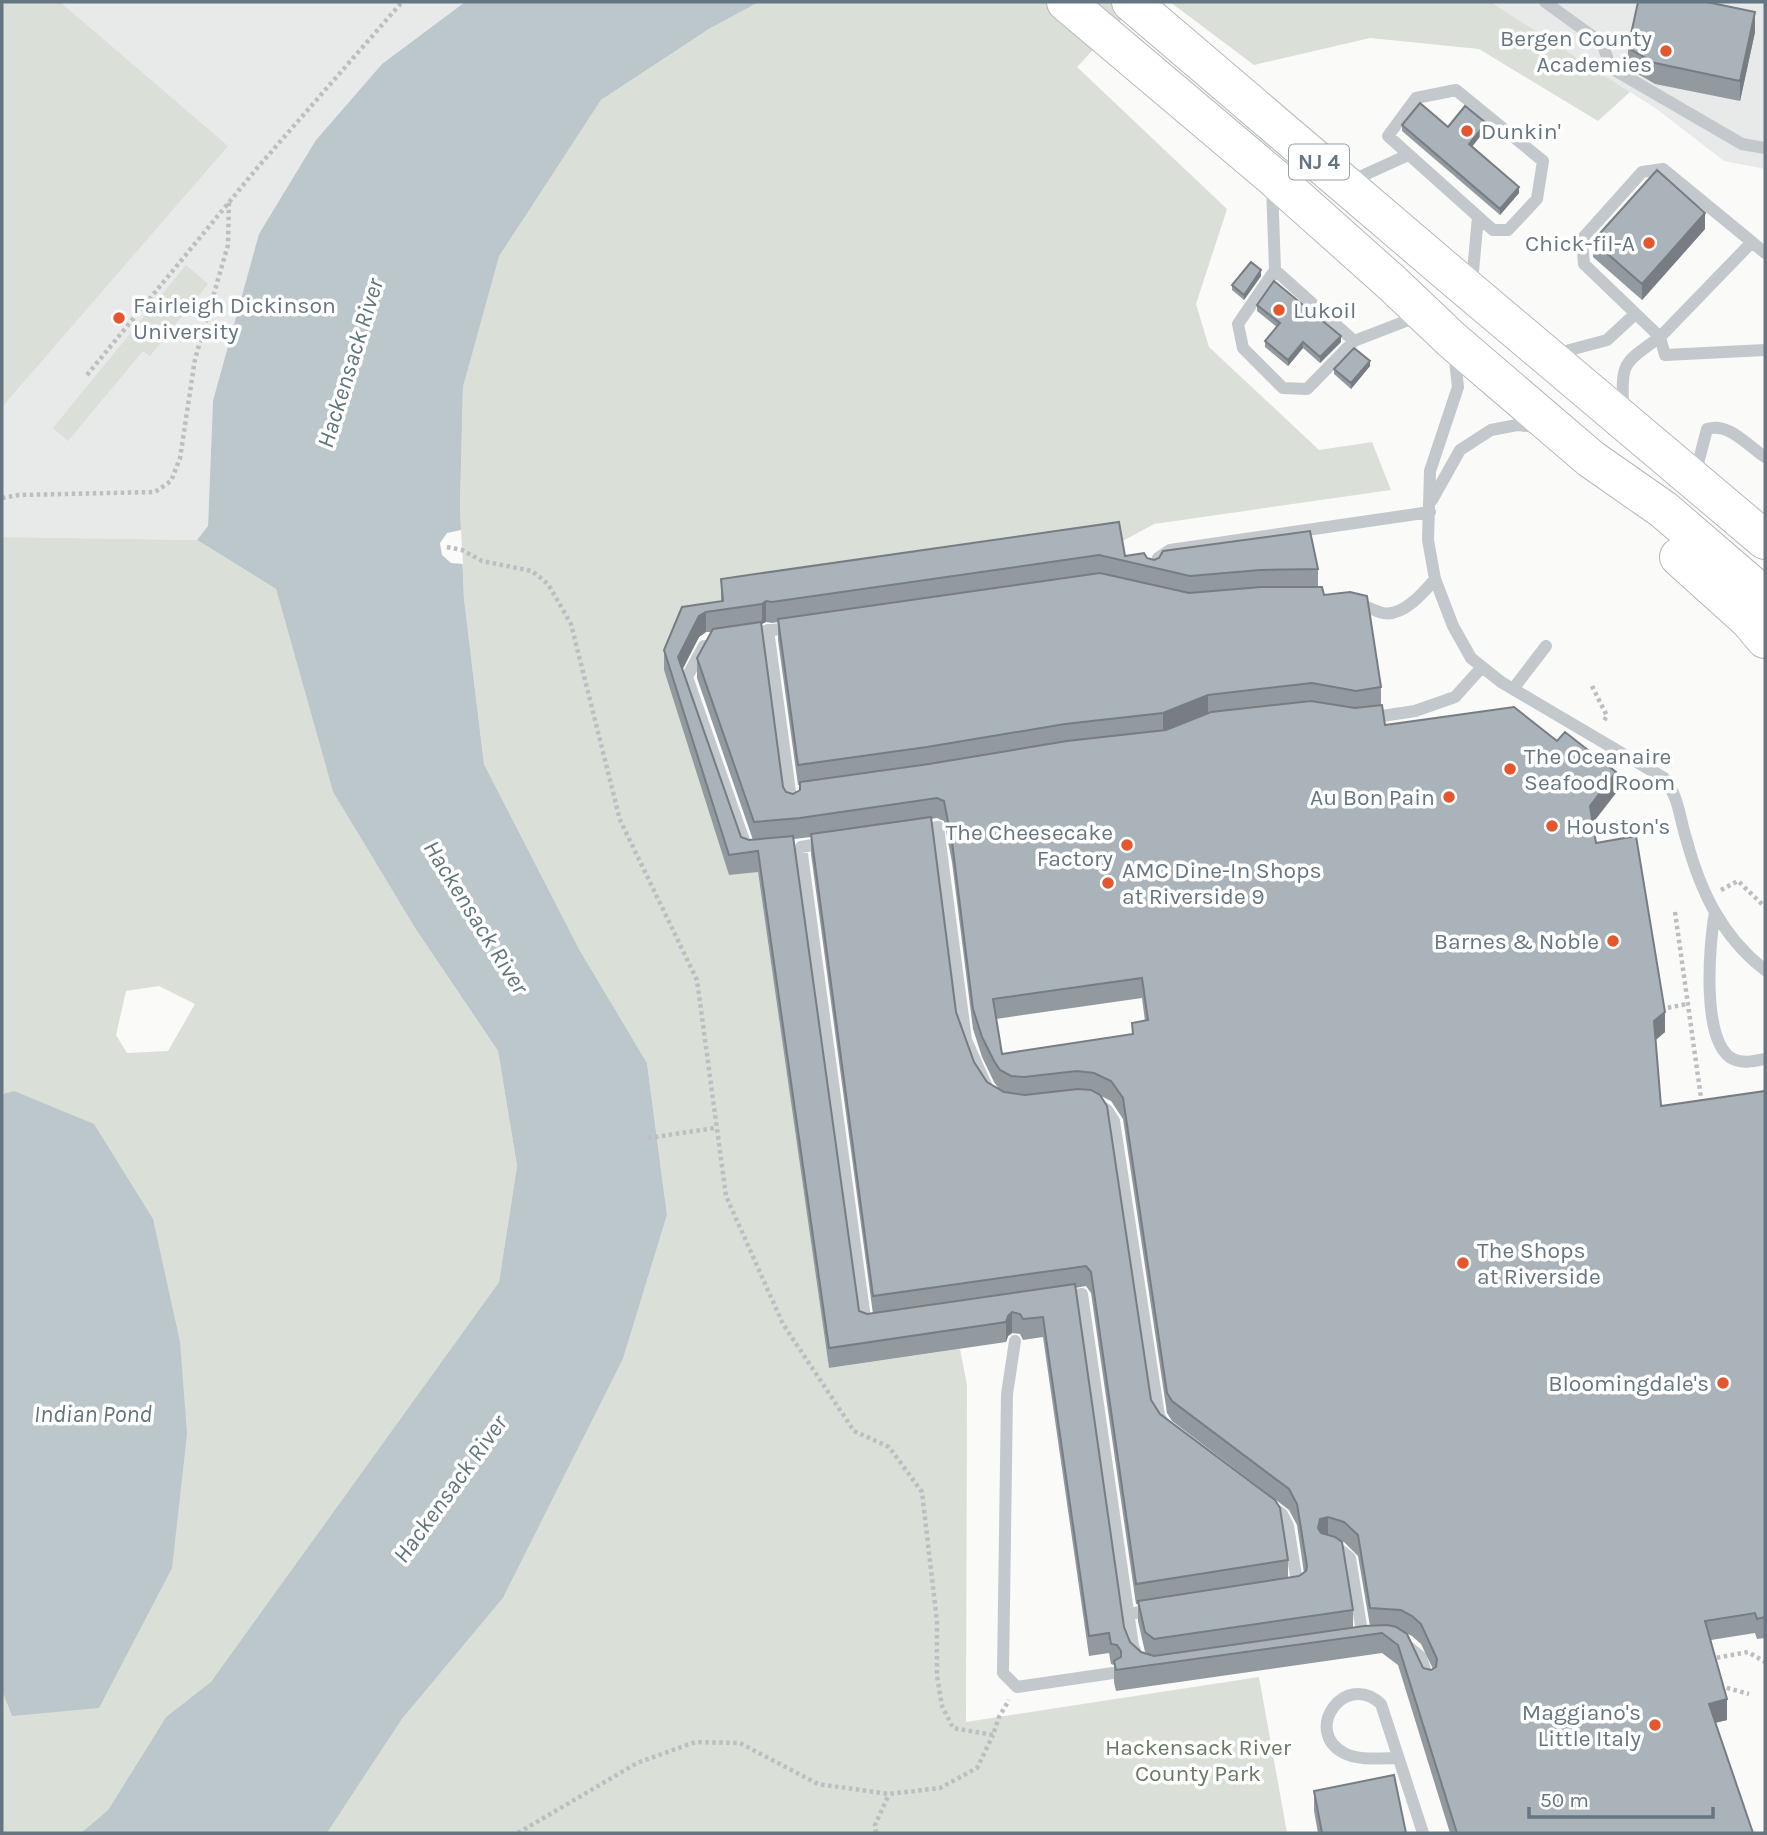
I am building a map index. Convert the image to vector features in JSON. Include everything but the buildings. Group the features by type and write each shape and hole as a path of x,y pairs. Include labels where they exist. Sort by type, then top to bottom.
{"highway":[{"name":"NJ 4","path":"1066,2 1272,176 1452,340 1591,459 1664,510 1765,597"},
{"name":"NJ 4","path":"1131,2 1765,540"},
{"path":"1591,459 1601,489 1750,621 1765,639"},
{"path":"1694,479 1765,520"}],"lane":[{"path":"1545,2 1602,43 1611,68 1742,144 1765,148"},
{"path":"1456,90 1543,161 1537,199 1508,230 1493,230 1478,217 1388,136 1416,98 1456,90"},
{"path":"1344,184 1408,155"},
{"path":"1765,253 1663,169 1642,172 1582,239 1584,264 1634,315 1660,337 1665,355 1765,350"},
{"path":"1272,176 1275,270 1238,324 1243,348 1283,388 1307,389 1354,341 1423,314"},
{"path":"1471,292 1478,217"},
{"path":"1623,420 1623,374 1627,364 1660,337 1752,242"},
{"path":"1275,270 1354,341"},
{"path":"1547,356 1607,340 1634,315"},
{"path":"1452,340 1458,387 1430,471 1428,541 1435,579 1453,626 1471,658 1482,667 1513,689 1664,778 1675,794 1694,868 1715,913 1732,939 1765,970"},
{"path":"1430,507 1460,450 1490,430 1517,425 1558,430"},
{"path":"1694,479 1707,429 1713,427 1725,429 1765,457"},
{"path":"1153,572 1158,558 1170,550 1430,507"},
{"path":"1338,601 1361,604 1385,614 1398,611 1414,601 1435,579"},
{"path":"761,851 748,852 687,677 707,641 809,625"},
{"path":"768,630 796,798"},
{"path":"1513,689 1546,646"},
{"path":"1356,720 1436,705 1455,697 1482,667"},
{"path":"897,833 938,827 966,1040 986,1086 994,1097"},
{"path":"842,841 794,847 866,1325 879,1324"},
{"path":"1715,913 1709,942 1711,1003 1716,1039 1732,1059 1745,1062 1765,1059"},
{"path":"1087,1101 1096,1102 1107,1110 1114,1122 1159,1416 1165,1427 1175,1434"},
{"path":"1042,1300 1082,1294 1135,1654 1147,1666"},
{"path":"1015,1341 1007,1394 1003,1673 1017,1687 1113,1673"},
{"path":"1251,1492 1282,1514 1288,1526 1298,1588 1285,1590"},
{"path":"1326,1546 1339,1549 1350,1558 1356,1639 1383,1636 1409,1644 1421,1657 1429,1682"},
{"path":"1129,1614 1168,1608"},
{"path":"1398,1758 1359,1757 1345,1754 1335,1746 1326,1723 1334,1704 1345,1697 1356,1695 1375,1698 1381,1704 1423,1833"}],"path":[{"path":"87,375 229,201 402,2"},
{"path":"2,498 19,495 155,492 171,481 180,458 195,359 228,246 229,201"},
{"path":"447,547 462,550 482,561 532,571 548,584 570,624 620,820 697,980 726,1196 783,1324 854,1431 889,1447 922,1492 937,1622 937,1676 942,1706 953,1728 993,1734"},
{"path":"1675,912 1703,1109"},
{"path":"1661,1009 1687,1004"},
{"path":"648,1138 715,1128"},
{"path":"1710,1659 1748,1652 1765,1662"},
{"path":"1717,1685 1749,1694"},
{"path":"518,1833 637,1763 695,1742 740,1743 818,1784 889,1794 940,1788 977,1768 999,1717 1017,1687"},
{"path":"876,1833 875,1825 889,1794"}],"shaded area":[{"name":"Fairleigh Dickinson University","path":"2,2 465,2 382,64 316,140 213,401 208,526 197,540 2,537"},
{"name":"Bergen County Academies","path":"1491,2 1765,2 1765,169 1724,161 1658,110"}],"green space":[{"path":"6,2 60,2 228,146 2,407 2,6"},
{"name":"Hackensack River County Park","path":"759,2 1138,2 1077,67 1227,209 1196,304 1209,347 1319,450 1372,442 1391,490 1154,524 1119,543 682,627 664,670 758,872 829,1368 960,1349 967,1385 966,1722 1259,1677 1287,1833 327,1833 402,1719 503,1598 623,1359 667,1215 647,1063 579,949 484,764 464,599 460,505 463,387 498,256 601,100 709,29"},
{"path":"1170,2 1491,2 1630,92 1598,121 1479,49 1370,38 1254,65"},
{"path":"186,265 208,284 150,356 143,351 68,441 53,428"},
{"path":"2,537 197,540 276,589 333,792 415,928 498,1051 517,1166 499,1282 211,1683 166,1717 108,1810 81,1833 2,1833 2,1691 12,1716 15,1091 2,1094","holes":["159,986 195,1004 168,1051 127,1053 116,1035 126,991"]}],"water":[{"name":"Hackensack River","path":"465,2 759,2 709,29 601,100 499,256 463,387 460,505 464,599 484,764 579,949 647,1063 667,1215 623,1359 503,1598 402,1719 327,1833 81,1833 108,1810 166,1717 211,1682 499,1282 517,1166 498,1051 415,928 333,792 276,589 197,540 208,526 213,401 259,234 316,140 382,64"},
{"name":"Indian Pond","path":"14,1091 94,1124 153,1219 180,1342 187,1434 172,1568 99,1708 12,1716 2,1691 2,1094"}],"pier":[{"path":"461,530 463,564 451,563 442,555 440,543 447,533"}],"place":[{"name":"Bergen County Academies","path":"1666,51"},
{"name":"Dunkin'","path":"1467,131"},
{"name":"Chick-fil-A","path":"1649,243"},
{"name":"Lukoil","path":"1279,310"},
{"name":"Fairleigh Dickinson University","path":"119,318"},
{"name":"The Oceanaire Seafood Room","path":"1510,769"},
{"name":"Au Bon Pain","path":"1449,797"},
{"name":"Houston's","path":"1552,826"},
{"name":"The Cheesecake Factory","path":"1127,845"},
{"name":"AMC Dine-In Shops at Riverside 9","path":"1108,883"},
{"name":"Barnes & Noble","path":"1613,941"},
{"name":"The Shops at Riverside","path":"1463,1263"},
{"name":"Bloomingdale's","path":"1723,1383"},
{"name":"Maggiano's Little Italy","path":"1655,1725"}]}
